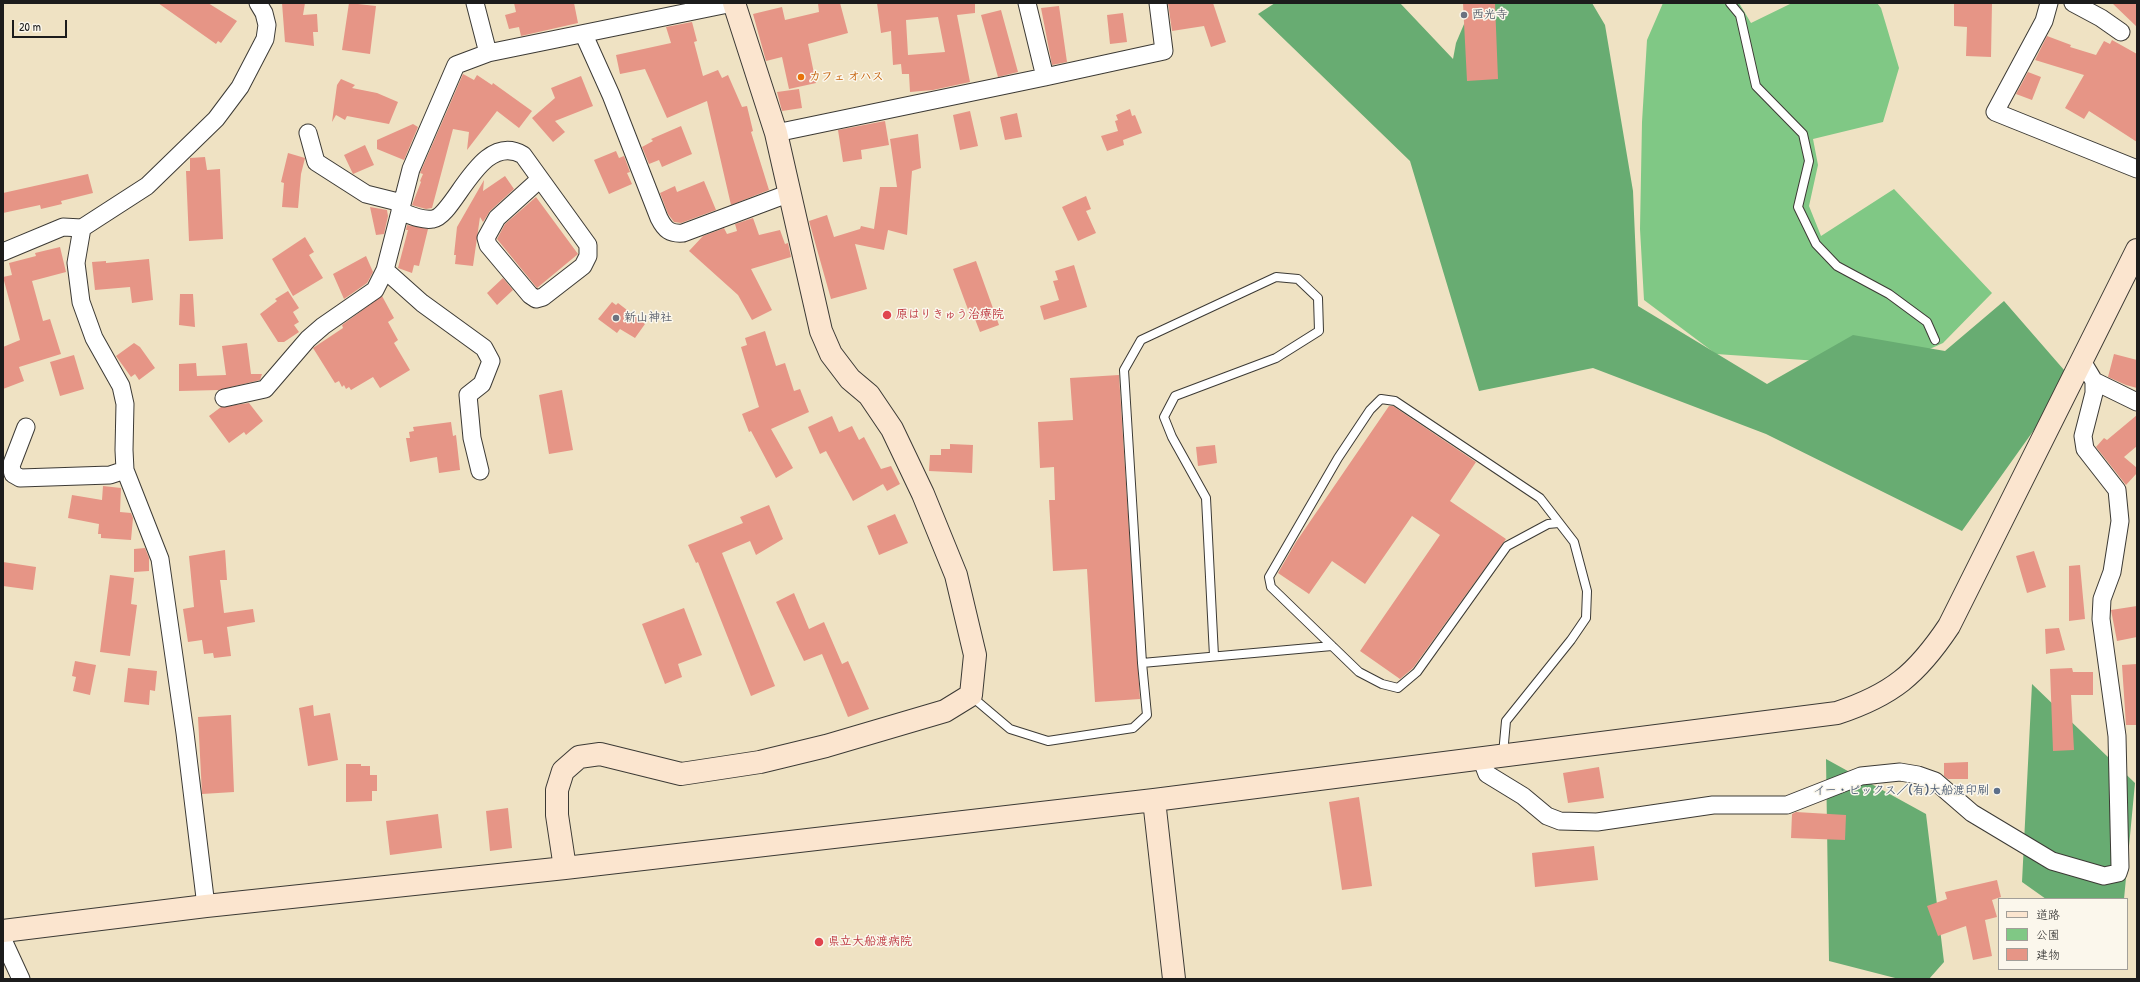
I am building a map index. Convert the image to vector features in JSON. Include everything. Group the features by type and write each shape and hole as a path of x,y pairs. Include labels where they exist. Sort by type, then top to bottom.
{"street":[{"path":"3,252 63,227 82,228 147,186 216,119 240,87 265,39 267,25 264,13 258,3"},
{"path":"475,3 488,53"},
{"path":"224,398 265,389 308,339 323,326 375,290 385,270 412,169 456,65 488,53 584,35 733,3 776,133 821,331 831,354 850,379 869,395 892,429 923,494 956,575 975,655 971,695 945,711 826,746 744,765 681,774 600,754 579,757 563,771 557,790 557,815 565,868"},
{"path":"1026,3 1045,77"},
{"path":"776,133 1164,51 1158,3"},
{"path":"2049,3 2044,21 1995,112 2137,169"},
{"path":"2073,3 2101,18 2121,32"},
{"path":"584,35 611,95 659,218 665,229 674,233 683,232 790,193"},
{"path":"308,132 316,162 366,194 401,207 423,220 434,219 443,212 471,173 493,155 504,151 516,151 523,155 588,246 588,256 583,266 543,297 536,299 530,295 488,245 486,238 497,218 540,179"},
{"path":"82,228 76,263 81,302 94,338 121,386 125,404 125,470 160,559 185,733 206,906"},
{"path":"3,931 206,906 565,868 1154,800 1825,715 1864,704 1893,688 1913,672 1933,651 1949,626 2137,250"},
{"path":"385,270 422,303 484,348 491,361 482,384 468,395 472,438 480,471"},
{"path":"1492,756 1487,774 1523,796 1547,816 1560,821 1597,822 1713,805 1788,805 1861,776 1900,772 1918,775 1935,781 1972,812 2052,862 2104,876 2118,873 2120,867 2117,736 2101,619 2102,599 2112,572 2120,521 2117,490 2085,448 2083,436 2094,393 2094,381 2082,361"},
{"path":"2094,381 2137,402"},
{"path":"26,427 11,466 13,474 20,478 110,475 125,470"},
{"path":"1154,800 1174,979"},
{"path":"3,940 21,979"}],"lane":[{"path":"1730,3 1740,15 1756,86 1803,134 1809,161 1798,207 1816,244 1837,266 1889,294 1927,322 1935,340"},
{"path":"971,695 1010,729 1048,741 1133,728 1147,715 1142,663 1124,370 1141,340 1276,277 1298,279 1318,298 1319,331 1276,358 1175,396 1164,417 1172,437 1206,498 1214,656"},
{"path":"1492,756 1506,721 1571,640 1586,618 1587,591 1574,542 1540,498 1395,401 1382,399 1370,410 1338,458 1269,577 1271,587 1359,672 1382,684 1398,688 1417,672 1507,546 1548,524 1559,523"},
{"path":"1142,663 1332,646"}],"green space":[{"path":"1275,3 1400,3 1453,59 1456,43 1473,3 1592,3 1605,25 1633,191 1638,306 1767,384 1853,335 1945,351 2004,301 2071,378 1962,531 1766,434 1593,368 1479,391 1410,161 1258,14"},
{"path":"1663,3 1739,3 1751,23 1792,3 1877,3 1881,8 1899,68 1883,122 1813,139 1818,165 1809,206 1821,236 1894,189 1992,293 1943,343 1892,366 1716,354 1644,300 1640,229 1642,122 1647,40"},
{"path":"2032,684 2135,783 2124,898 2045,898 2022,882"},
{"path":"1826,759 1926,814 1944,962 1929,979 1899,979 1829,961"}],"building":[{"path":"158,3 208,3 237,21 221,43 218,41 216,44"},
{"path":"282,3 305,3 303,15 317,14 318,32 313,32 314,46 285,42"},
{"path":"349,3 376,6 370,54 342,50"},
{"path":"514,3 574,3 578,23 521,36 519,27 509,29 505,15 516,12"},
{"path":"818,3 840,3 848,33 808,44 816,83 789,89 782,57 766,61 753,14 782,7 785,20 819,12"},
{"path":"877,3 975,3 975,13 957,15 970,82 933,90 910,92 909,74 902,74 901,64 893,65 891,31 881,33","holes":["938,17 945,52 908,55 906,20"]},
{"path":"1168,3 1213,3 1226,42 1211,47 1204,26 1172,31"},
{"path":"1463,3 1495,3 1498,79 1467,81"},
{"path":"1954,3 1992,3 1991,57 1966,56 1967,27 1954,26"},
{"path":"2112,3 2137,3 2137,27"},
{"path":"1059,6 1067,62 1052,65 1041,8"},
{"path":"1001,10 1018,72 998,77 981,15"},
{"path":"1123,13 1127,42 1110,44 1107,15"},
{"path":"692,22 697,41 694,42 703,76 718,70 722,78 728,75 742,107 747,106 753,131 751,132 769,190 731,205 707,101 667,118 645,69 620,74 616,55 671,43 666,27"},
{"path":"2047,36 2071,45 2070,47 2096,55 2104,41 2110,44 2112,40 2137,54 2137,142 2089,111 2084,119 2065,108 2084,75 2035,60"},
{"path":"2028,72 2041,77 2032,100 2016,94"},
{"path":"463,74 474,80 477,75 492,85 493,83 532,111 519,128 497,111 467,150 469,132 453,129 432,208 426,209 412,205 423,174 420,173"},
{"path":"581,76 593,106 555,121 565,132 553,142 532,118 555,98 551,88"},
{"path":"341,79 355,85 352,88 377,93 398,102 389,124 347,116 345,120 336,115 332,122 337,85"},
{"path":"799,89 802,108 782,111 777,92"},
{"path":"1130,109 1132,116 1135,115 1142,133 1123,140 1124,145 1107,151 1101,136 1118,131 1115,121 1118,120 1116,115"},
{"path":"970,111 978,146 960,150 953,115"},
{"path":"1017,113 1022,137 1005,140 1000,117"},
{"path":"885,121 889,145 861,150 862,159 843,162 838,130"},
{"path":"413,124 418,127 404,160 377,149 377,140"},
{"path":"681,126 692,154 662,167 659,160 649,164 642,147 653,141 651,139"},
{"path":"918,134 921,168 912,171 907,235 888,230 884,250 855,244 867,289 831,299 809,221 827,215 834,237 860,229 861,226 874,229 880,187 897,187 890,139"},
{"path":"365,145 374,165 353,174 344,155"},
{"path":"616,151 619,158 624,156 630,172 627,173 632,184 609,194 594,160"},
{"path":"288,153 305,158 301,174 298,208 282,207 284,183 281,182"},
{"path":"205,157 207,170 220,169 223,239 189,241 186,171 190,171 190,158"},
{"path":"88,174 93,193 61,201 62,204 41,209 40,205 3,213 3,193"},
{"path":"505,176 514,189 490,211 483,222 480,217 473,266 455,264 456,255 454,255 457,227 484,180 483,191"},
{"path":"704,181 716,210 681,223 674,222 668,214 660,193 675,186 677,192"},
{"path":"1086,196 1091,209 1086,211 1096,233 1078,241 1062,207"},
{"path":"536,197 578,254 537,288 497,239 505,224"},
{"path":"370,207 387,210 388,216 384,234 376,235"},
{"path":"753,218 759,235 780,230 785,244 788,243 791,257 751,269 772,310 752,320 738,295 689,251 703,236 724,228 727,234 737,231 735,224"},
{"path":"407,225 428,229 419,266 414,265 412,273 398,268 408,230 406,230"},
{"path":"305,237 314,252 309,255 323,278 293,296 272,259"},
{"path":"60,247 66,272 32,281 43,321 50,319 61,354 19,367 24,381 3,389 3,347 20,340 3,277 12,275 9,263 36,256 35,253"},
{"path":"366,256 373,272 367,283 344,299 333,274"},
{"path":"149,259 153,300 132,303 130,287 95,290 92,262 106,261 106,263"},
{"path":"976,261 999,325 980,332 973,314 970,315 953,269"},
{"path":"1074,265 1087,307 1044,320 1040,306 1059,300 1053,281 1058,280 1055,271"},
{"path":"503,278 513,290 497,305 487,293"},
{"path":"288,291 299,308 293,312 299,322 294,325 299,332 284,342 278,342 260,314 277,301 275,299"},
{"path":"180,294 193,294 195,327 179,325"},
{"path":"382,296 394,318 388,322 398,340 394,343 410,370 380,388 373,377 351,390 349,387 346,389 344,385 342,387 339,381 335,383 313,348 343,328 342,325"},
{"path":"612,302 616,305 618,303 645,324 635,338 620,329 617,333 598,319"},
{"path":"765,331 776,366 785,363 794,391 800,389 809,412 771,429 793,468 776,478 751,431 749,432 742,414 759,407 741,347 747,345 745,338"},
{"path":"134,343 140,347 155,368 139,380 135,374 131,377 116,356"},
{"path":"247,343 251,374 262,374 260,380 219,390 179,391 179,364 196,363 197,376 226,375 222,346"},
{"path":"2114,354 2137,360 2137,388 2108,377"},
{"path":"74,355 84,389 60,396 50,362"},
{"path":"1119,375 1140,699 1095,702 1087,569 1053,571 1049,500 1055,500 1054,467 1040,468 1038,422 1073,420 1070,378"},
{"path":"562,390 573,450 549,454 539,395"},
{"path":"249,403 263,421 246,435 244,432 229,443 209,416 221,407"},
{"path":"1389,406 1393,406 1476,462 1450,501 1506,539 1413,668 1400,679 1360,651 1440,535 1412,516 1365,584 1332,561 1309,594 1278,573 1296,542"},
{"path":"2137,415 2137,446 2124,457 2137,468 2137,473 2126,485 2096,447 2104,438 2107,440"},
{"path":"832,416 839,432 852,426 859,440 864,437 881,469 891,466 900,484 887,491 883,484 853,501 826,451 820,454 808,427"},
{"path":"451,422 453,436 456,435 460,470 439,473 437,457 410,462 406,438 410,438 409,432 414,431 413,427"},
{"path":"950,444 973,445 972,473 929,471 930,455 941,455 941,449 950,449"},
{"path":"1215,445 1217,463 1198,466 1196,447"},
{"path":"103,486 121,488 120,512 131,513 133,518 131,540 101,538 101,534 98,534 99,524 68,518 72,495 102,500"},
{"path":"769,505 783,539 756,555 750,541 722,553 775,686 751,696 698,562 696,563 688,545 743,523 740,517"},
{"path":"895,514 908,543 879,555 867,526"},
{"path":"145,548 149,558 149,571 134,572 134,549"},
{"path":"225,550 227,580 220,580 224,613 253,609 255,622 227,627 231,656 214,658 213,653 204,654 202,640 188,642 183,609 194,607 189,556"},
{"path":"2034,551 2046,587 2027,593 2016,556"},
{"path":"3,562 36,567 33,590 3,586"},
{"path":"2080,565 2085,619 2069,621 2069,566"},
{"path":"110,575 134,578 131,604 137,605 130,656 100,652"},
{"path":"794,593 809,629 824,622 842,664 848,661 869,709 848,717 822,654 804,661 776,602"},
{"path":"2137,606 2137,637 2117,641 2111,610"},
{"path":"684,608 702,655 678,664 682,677 665,684 642,624"},
{"path":"2059,628 2065,650 2046,654 2045,629"},
{"path":"75,661 96,665 90,695 73,691 76,677 72,676"},
{"path":"2137,664 2137,725 2126,725 2122,665"},
{"path":"128,668 157,671 155,691 150,690 149,705 124,702"},
{"path":"2072,668 2073,672 2093,672 2093,695 2071,695 2074,750 2053,751 2050,669"},
{"path":"313,705 314,716 330,713 338,760 308,766 299,708"},
{"path":"231,715 234,792 202,794 198,717"},
{"path":"1968,762 1968,779 1948,779 1944,776 1944,763"},
{"path":"346,764 361,764 361,766 370,766 370,775 377,775 377,791 372,791 372,801 346,802"},
{"path":"1599,767 1604,798 1568,803 1563,773"},
{"path":"1359,797 1372,886 1342,890 1329,802"},
{"path":"508,808 512,848 490,851 486,811"},
{"path":"1796,812 1846,815 1845,840 1791,838 1792,814"},
{"path":"438,814 442,848 390,855 386,821"},
{"path":"1594,846 1598,880 1535,887 1532,853"},
{"path":"1997,880 2001,897 1992,900 1997,917 1985,920 1992,956 1973,960 1966,926 1938,936 1927,906 1947,899 1945,892"}],"place":[{"name":"西光寺","path":"1464,15"},
{"name":"カフェ オハス","path":"801,77"},
{"name":"原はりきゅう治療院","path":"887,315"},
{"name":"新山神社","path":"616,318"},
{"name":"イー・ピックス／(有)大船渡印刷","path":"1997,791"},
{"name":"県立大船渡病院","path":"819,942"}]}
